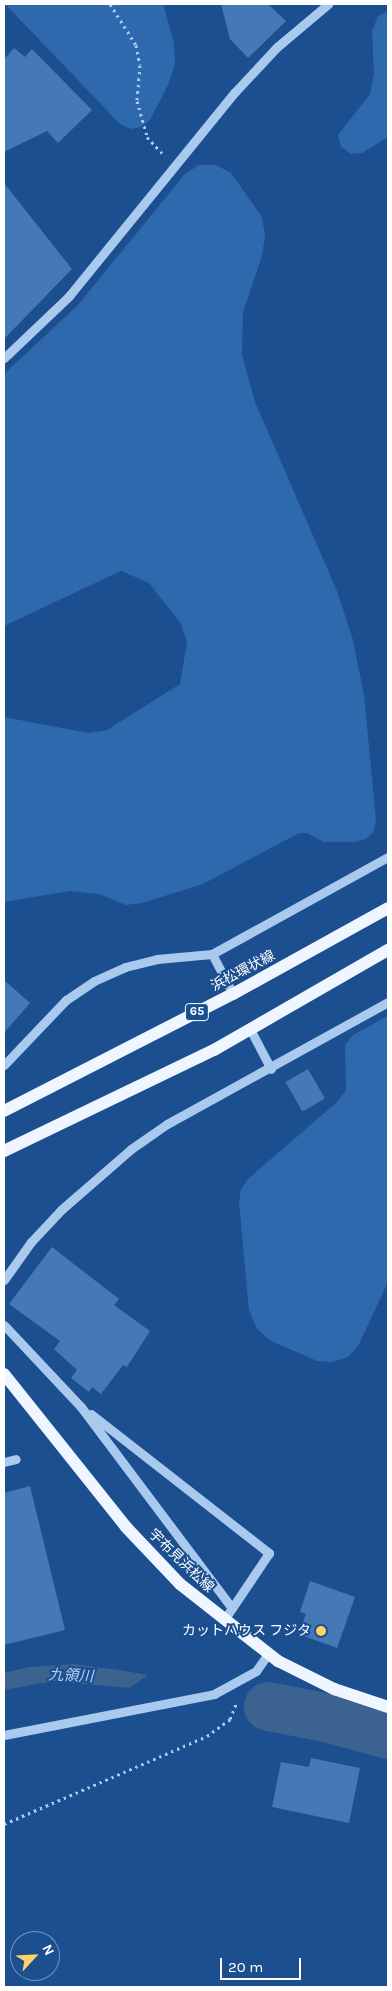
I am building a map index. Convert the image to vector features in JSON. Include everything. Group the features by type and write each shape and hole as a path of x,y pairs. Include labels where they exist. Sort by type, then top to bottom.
{"main road":[{"name":"浜松環状線","path":"4,1111 233,994 388,908"},
{"path":"4,1151 141,1087 250,1029 388,950"},
{"name":"宇布見浜松線","path":"4,1374 152,1556 224,1620 268,1654 334,1689 388,1707"}],"street":[{"path":"4,358 69,296 235,92 277,47 328,4"},
{"path":"4,1065 66,1000 94,981 125,967 157,959 212,954 388,857"},
{"path":"212,954 233,994"},
{"path":"4,1280 31,1242 62,1209 131,1149 167,1124 271,1069 388,1002"},
{"path":"250,1029 271,1069"},
{"path":"4,1325 81,1407 232,1608"},
{"path":"81,1407 269,1553 224,1620"},
{"path":"4,1462 16,1460"},
{"path":"4,1735 188,1701 239,1684 256,1671 268,1654"}],"path":[{"path":"110,4 136,45 140,65 137,102 146,137 175,167"},
{"path":"4,1824 220,1730 236,1706 239,1684"}],"shaded area":[{"path":"5,4 163,4 174,43 175,64 168,85 150,120 141,127 131,129 120,124"},
{"path":"388,11 388,137 362,153 351,154 341,147 338,135 370,94 374,74 372,31 378,16"},
{"path":"199,165 216,165 231,173 262,217 265,236 262,256 243,312 242,355 255,402 337,591 353,640 364,695 376,819 374,831 366,839 355,842 324,842 307,833 299,833 203,884 142,903 126,905 99,894 70,891 4,902 4,717 88,733 107,730 180,684 187,642 181,624 149,583 121,571 4,626 4,374 78,305 185,174"},
{"path":"388,1016 388,1282 358,1346 348,1357 332,1362 317,1361 271,1341 257,1329 249,1310 239,1203 241,1189 248,1179 337,1102 346,1090 345,1045 353,1035"}],"water":[{"path":"74,1664 148,1675 129,1688 53,1681 4,1690 4,1673 29,1667"}],"building":[{"path":"221,4 268,4 286,21 248,58 230,39"},
{"path":"14,48 25,57 32,49 92,110 58,143 47,131 4,152 4,59"},
{"path":"4,183 72,269 4,339"},
{"path":"4,980 30,1003 4,1033"},
{"path":"308,1069 325,1098 302,1111 285,1082"},
{"path":"52,1247 119,1299 114,1305 150,1331 127,1367 123,1365 101,1394 92,1387 89,1392 71,1378 77,1370 54,1349 60,1341 9,1304"},
{"path":"30,1486 65,1630 4,1645 4,1493"},
{"path":"310,1581 355,1597 337,1648 298,1634 306,1614 300,1612"},
{"path":"311,1758 360,1768 349,1823 272,1807 281,1762 309,1767"}],"waterway":[{"name":"九領川","path":"268,1706 325,1717 388,1734"}],"place":[{"name":"カットハウス フジタ","path":"321,1631"}]}
